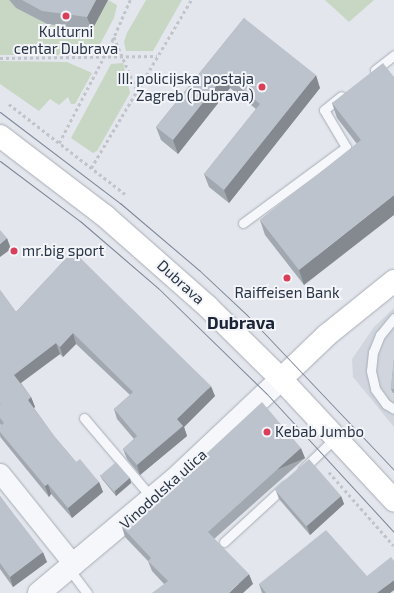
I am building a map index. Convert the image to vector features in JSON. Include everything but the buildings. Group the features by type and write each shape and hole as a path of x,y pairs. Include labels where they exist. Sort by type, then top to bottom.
{"main road":[{"name":"Dubrava","path":"0,136 139,244 207,306 281,379 394,500"},
{"path":"281,379 327,336 394,281"}],"street":[{"name":"Vinodolska ulica","path":"39,593 153,499 281,379"},
{"path":"0,473 71,567"}],"lane":[{"path":"365,78 394,55"},
{"path":"243,223 346,147 324,110 347,91"},
{"path":"394,318 380,335 373,352 371,371 375,389 386,404 394,410"},
{"path":"84,418 153,499"},
{"path":"224,542 336,437"},
{"path":"71,567 87,593"}],"path":[{"path":"59,143 114,36 130,0"},
{"path":"91,168 191,0"},
{"path":"114,36 137,90"},
{"path":"0,58 103,58 158,56"},
{"path":"9,104 125,194"},
{"path":"329,472 394,546"}],"shaded area":[{"path":"394,308 394,427 353,377 352,359 374,327"}],"green space":[{"path":"0,0 9,0 16,8 47,24 91,30 108,0 117,5 114,18 99,46 80,49 68,55 0,55"},
{"path":"146,0 182,0 153,51 126,51 124,42 127,33"},
{"path":"325,0 374,0 349,22"},
{"path":"0,61 67,62 92,73 75,104 71,104 68,97 59,105 50,99 39,111 0,84"},
{"path":"123,63 130,93 97,151 93,153 71,138 111,64"}],"tram line":[{"path":"0,112 120,203 199,270 247,315 394,470"},
{"path":"0,161 80,221 158,288 266,393 394,532"}],"place":[{"name":"Kulturni centar Dubrava","path":"66,16"},
{"name":"III. policijska postaja Zagreb (Dubrava)","path":"262,87"},
{"name":"mr.big sport","path":"14,251"},
{"name":"Raiffeisen Bank","path":"287,278"},
{"name":"Kebab Jumbo","path":"267,432"}],"district":[{"name":"Dubrava","path":"241,323"}]}
